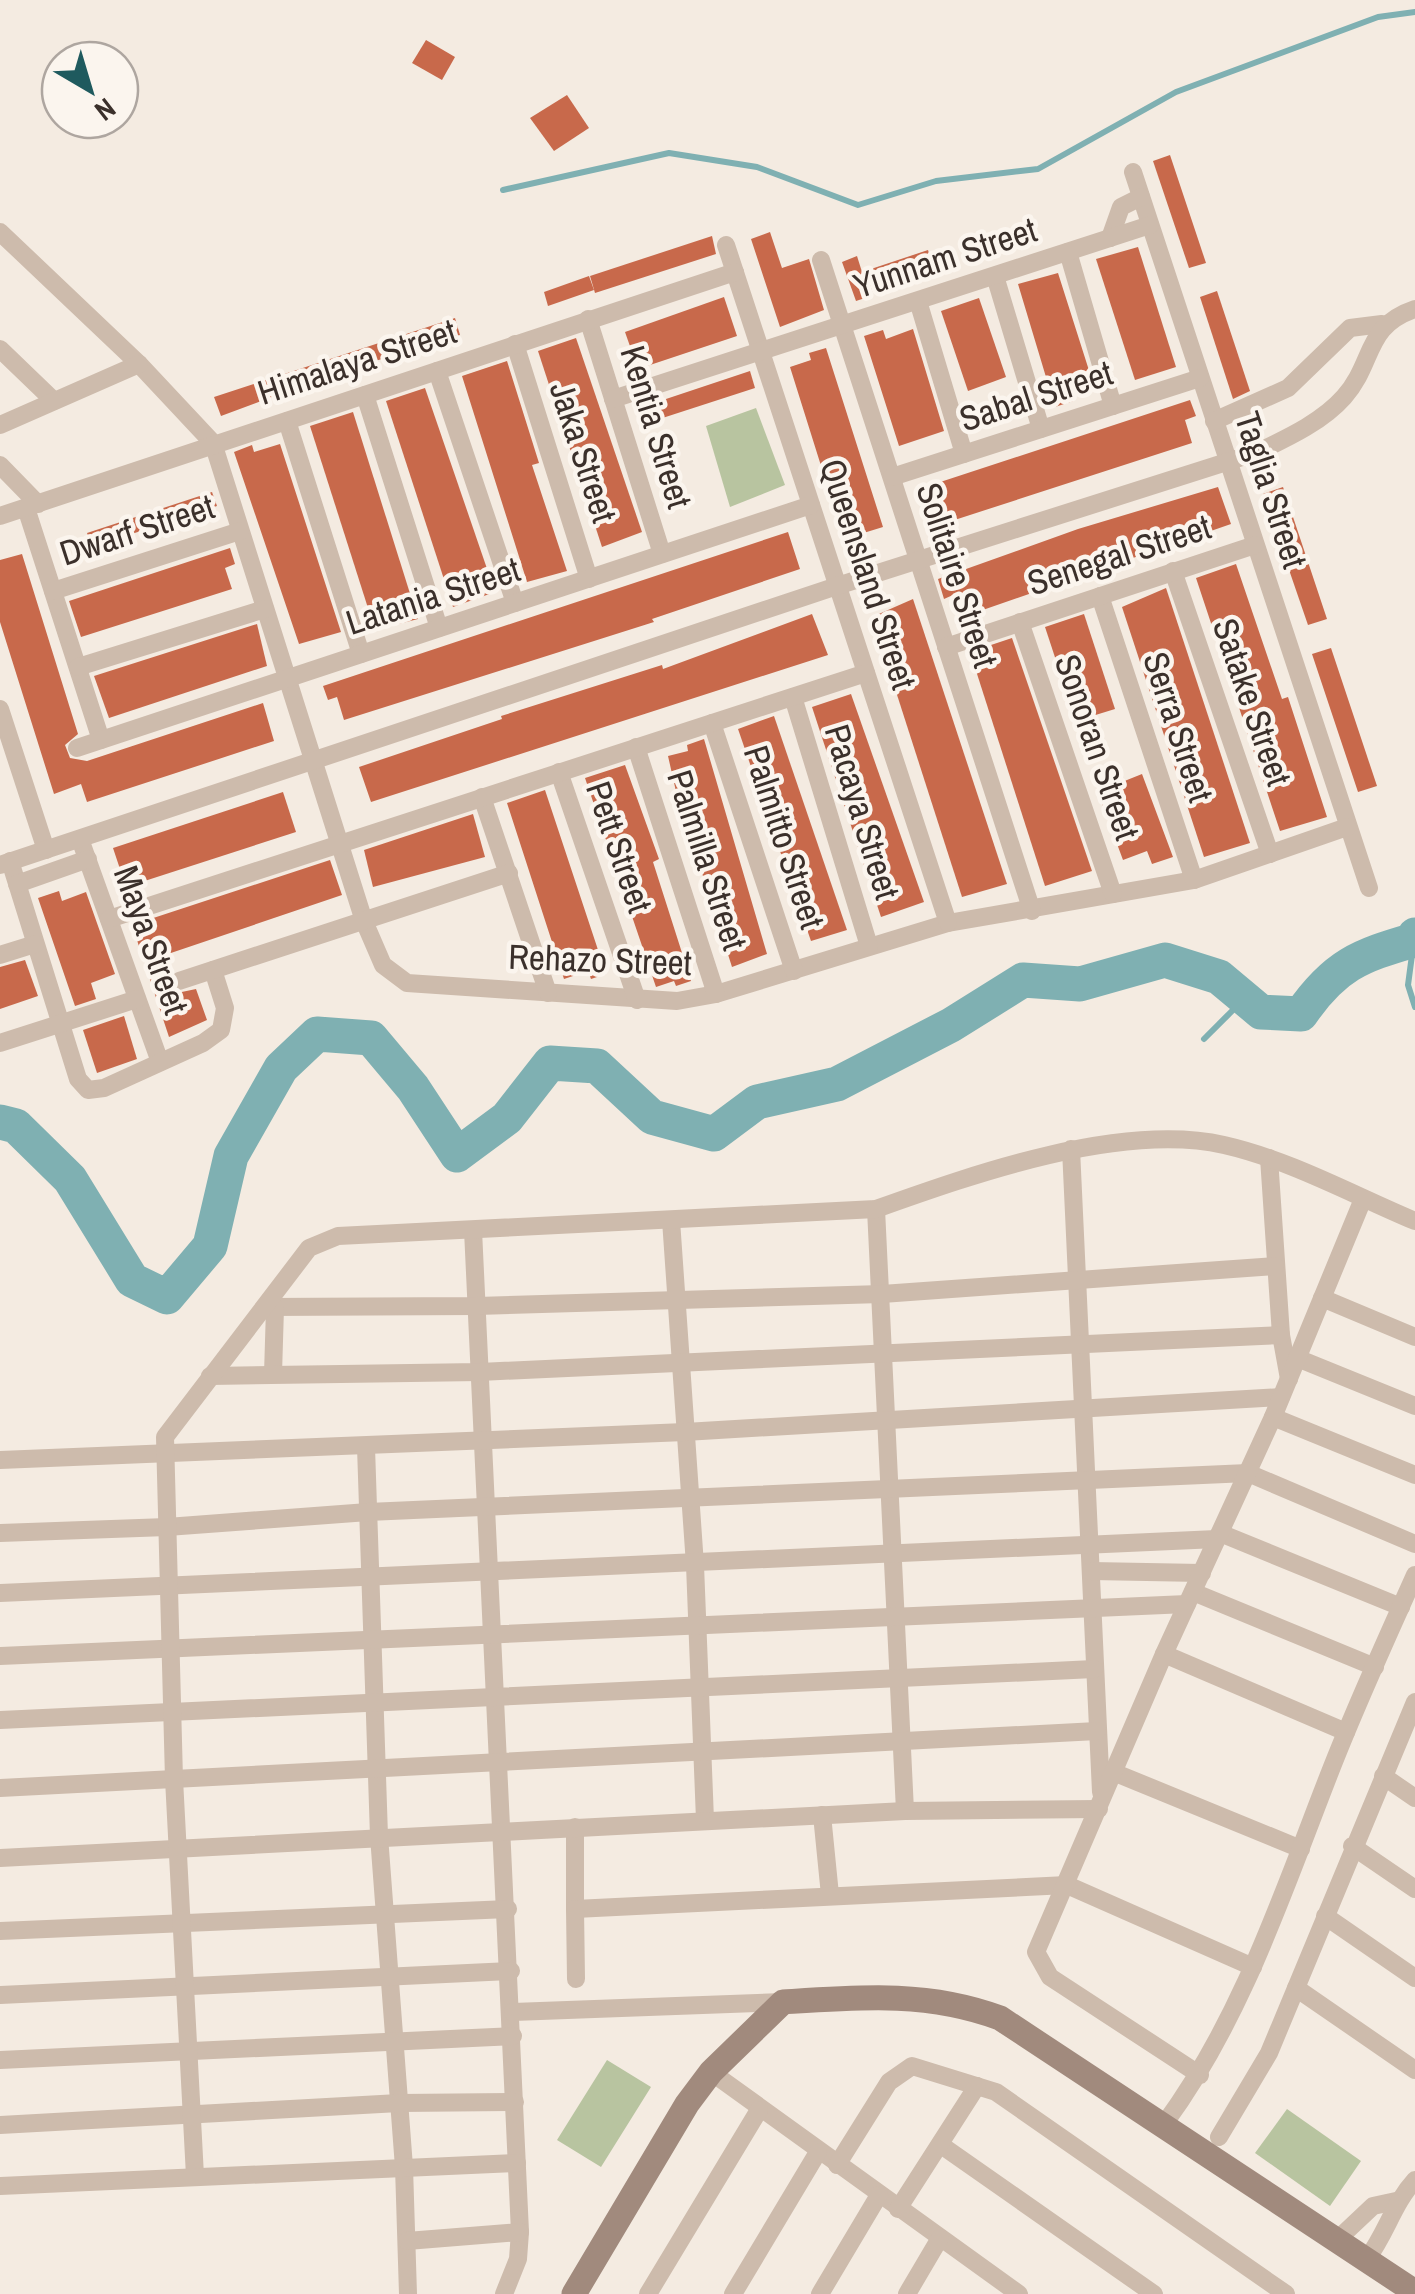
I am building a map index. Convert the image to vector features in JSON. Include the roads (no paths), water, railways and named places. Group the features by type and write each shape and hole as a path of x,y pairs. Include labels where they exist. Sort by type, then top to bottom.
{"street":[{"name":"Taglia Street","path":"1133,172 1369,888"},
{"path":"1110,238 1121,207 1141,196"},
{"name":"Yunnam Street","path":"613,398 1150,225"},
{"path":"0,232 139,364 213,443"},
{"name":"Queensland Street","path":"726,246 948,923"},
{"path":"1068,252 1112,406"},
{"name":"Solitaire Street","path":"821,260 1032,910"},
{"name":"Himalaya Street","path":"0,516 734,272"},
{"path":"995,276 1041,429"},
{"path":"918,301 964,454"},
{"path":"1214,421 1288,388 1350,328 1382,324 1415,309"},
{"name":"Kentia Street","path":"588,319 662,554"},
{"path":"213,970 225,1008 221,1030 160,1062 88,1090 78,1079 16,884 5,863 312,764 837,586 1228,462 1289,437 1344,398 1382,324"},
{"name":"Jaka Street","path":"515,344 589,579"},
{"path":"0,349 54,401"},
{"path":"0,424 139,364"},
{"path":"437,370 515,603"},
{"name":"Sabal Street","path":"892,477 1200,378"},
{"path":"365,395 439,628"},
{"path":"287,420 361,654"},
{"name":"Rehazo Street","path":"213,443 364,921 384,965 407,983 677,1001 716,994 948,923 1194,880 1347,828"},
{"path":"0,465 32,506 53,591 101,740"},
{"name":"Latania Street","path":"77,748 811,505"},
{"name":"Dwarf Street","path":"53,591 240,531"},
{"name":"Senegal Street","path":"946,647 1255,544"},
{"name":"Satake Street","path":"1173,571 1270,854"},
{"name":"Serra Street","path":"1100,596 1194,880"},
{"path":"78,668 265,609"},
{"name":"Sonoran Street","path":"1020,622 1113,894"},
{"path":"109,920 866,673"},
{"name":"Pacaya Street","path":"793,697 869,946"},
{"path":"0,710 46,850"},
{"name":"Palmitto Street","path":"712,723 794,970"},
{"name":"Palmilla Street","path":"636,747 716,994"},
{"name":"Pett Street","path":"559,772 637,1000"},
{"path":"482,797 548,993"},
{"name":"Maya Street","path":"80,839 160,1062"},
{"path":"16,884 88,859"},
{"path":"178,981 508,874"},
{"path":"0,955 35,944"},
{"path":"0,1043 138,999"},
{"path":"195,2176 188,1985 174,1779 165,1437 174,1419 270,1307 309,1248 322,1240 876,1209 1070,1148 1174,1141 1222,1144 1269,1158 1415,1221"},
{"path":"1070,1148 1100,1805"},
{"path":"1269,1158 1281,1335 1288,1379"},
{"path":"1200,2074 1050,1977 1036,1952 1164,1654 1281,1398 1363,1199"},
{"path":"876,1209 905,1811"},
{"path":"672,1220 694,1565 705,1820"},
{"path":"474,1230 511,1970 520,2232 518,2259 504,2294"},
{"path":"270,1307 478,1306 882,1294 1276,1266"},
{"path":"1322,1298 1415,1336"},
{"path":"270,1307 274,1374"},
{"path":"210,1376 480,1372 1281,1335"},
{"path":"1297,1358 1415,1406"},
{"path":"0,1460 684,1432 1281,1398"},
{"path":"1273,1416 1415,1475"},
{"path":"366,1446 379,1836 400,2102 408,2294"},
{"path":"0,1533 167,1527 368,1512 1248,1473 1415,1544"},
{"path":"0,1593 694,1565 1219,1536 1401,1607"},
{"path":"1091,1572 1202,1573"},
{"path":"1165,2123 1200,2074 1253,1967 1346,1732 1415,1575"},
{"path":"0,1656 696,1626 1190,1598 1375,1667"},
{"path":"1164,1654 1346,1732"},
{"path":"0,1720 1094,1669"},
{"path":"1219,2137 1260,2072 1352,1846 1414,1707"},
{"path":"0,1788 1097,1731"},
{"path":"1112,1772 1301,1848"},
{"path":"1383,1776 1415,1798"},
{"path":"0,1858 504,1829 1100,1805"},
{"path":"822,1815 830,1895"},
{"path":"575,1826 576,1979"},
{"path":"1352,1846 1415,1889"},
{"path":"576,1909 1067,1884 1253,1967"},
{"path":"0,1931 508,1909"},
{"path":"1326,1916 1415,1978"},
{"path":"0,1995 511,1970"},
{"path":"1296,1988 1415,2070"},
{"path":"512,2012 902,1997 962,2004 1000,2018 1165,2123 1415,2292"},
{"path":"574,2294 687,2104 711,2072 783,2002"},
{"path":"0,2060 513,2036"},
{"path":"837,2166 900,2071 912,2066 996,2092 1286,2294"},
{"path":"711,2072 940,2238 997,2288 1019,2294"},
{"path":"898,2209 977,2086"},
{"path":"0,2125 400,2102 515,2102"},
{"path":"648,2294 760,2110"},
{"path":"941,2145 1154,2294"},
{"path":"732,2294 818,2152"},
{"path":"0,2186 517,2163"},
{"path":"1367,2258 1391,2225 1396,2201 1415,2180"},
{"path":"820,2294 879,2195"},
{"path":"1338,2239 1373,2206 1396,2201"},
{"path":"407,2241 520,2232"},
{"path":"907,2294 940,2238"}],"waterway":[{"path":"503,190 669,153 757,167 858,205 936,181 1038,169 1176,92 1378,17 1415,12"},
{"path":"0,1122 16,1126 70,1179 132,1280 167,1297 210,1246 231,1156 281,1068 317,1034 371,1038 413,1088 457,1155 507,1118 550,1063 597,1066 652,1117 714,1134 757,1102 837,1084 951,1025 1023,980 1080,984 1165,960 1219,977 1261,1012 1301,1014 1337,973 1378,951 1414,940 1415,935"},
{"path":"1414,940 1408,985 1415,1007"},
{"path":"1204,1039 1245,998"}]}
